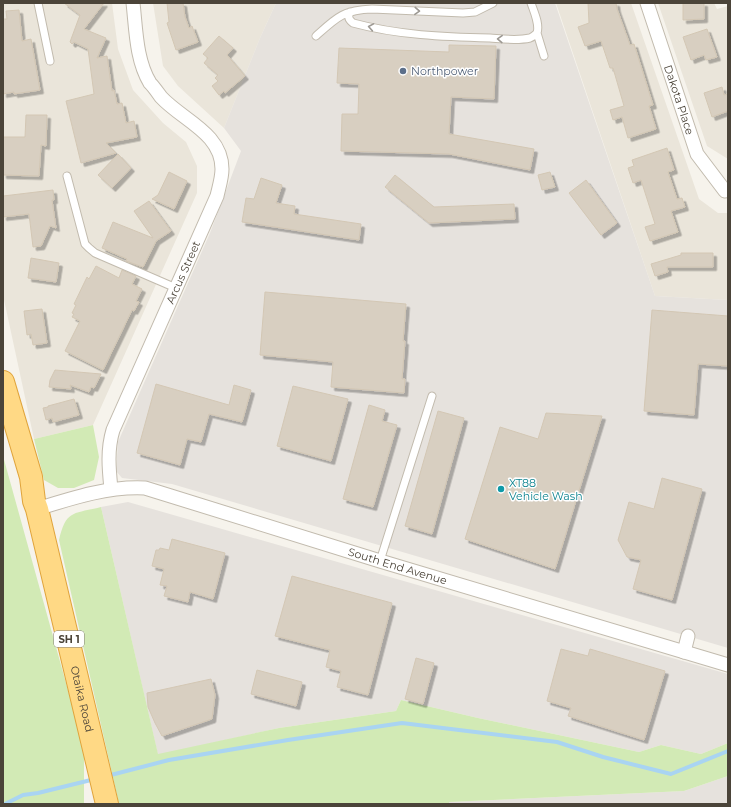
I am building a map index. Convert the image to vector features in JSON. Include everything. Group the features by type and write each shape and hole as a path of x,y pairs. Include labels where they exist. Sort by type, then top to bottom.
{"highway":[{"name":"Otaika Road","path":"3,382 31,477 36,505 104,787"},
{"name":"Otaika Road","path":"3,422 21,484 36,505"}],"street":[{"name":"Arcus Street","path":"111,489 108,458 111,436 217,196 221,182 222,169 218,150 207,136 162,98 150,82 142,64 133,3"},
{"name":"Dakota Place","path":"647,3 697,154 724,191"},
{"name":"South End Avenue","path":"111,489 129,487 145,488 380,561 728,664"},
{"path":"36,505 111,489"},
{"path":"684,652 688,636"}],"lane":[{"path":"38,3 50,61"},
{"path":"316,36 335,19 360,9 372,8 463,14 475,12 493,3"},
{"path":"531,3 537,22 537,33 544,56"},
{"path":"350,12 348,16 353,23 386,30 416,34 473,38 521,39 533,37 537,33"},
{"path":"67,176 81,233 88,248 95,253 176,288"},
{"path":"380,561 432,396"}],"shaded area":[{"path":"3,3 112,3 118,49 133,90 163,123 186,142 197,166 197,193 93,425 34,439 3,295"},
{"path":"153,3 276,3 260,38 224,128 178,86 163,66"},
{"path":"276,3 555,3 655,296 728,300 728,648 172,484 122,478 116,471 118,442 210,233 241,151 224,128 260,38"},
{"path":"556,3 631,3 699,199 718,213 728,213 728,300 655,296"},
{"path":"658,3 714,3 717,9 728,6 728,159 707,146"},
{"path":"128,502 728,674 728,743 701,754 661,745 639,752 401,700 396,711 279,728 158,755 101,507"},
{"path":"728,776 728,804 449,804 449,802 684,791"}],"green space":[{"path":"93,425 99,457 94,480 74,488 58,488 44,480 34,439"},
{"path":"3,456 84,748 84,804 3,804"},
{"path":"101,507 158,754 279,728 396,711 401,700 639,752 661,745 701,754 728,743 728,776 684,791 449,802 449,804 119,804 59,540 68,518 77,513"}],"building":[{"path":"64,3 104,3 84,29 106,38 97,58 107,56 112,91 114,90 117,104 122,103 126,123 134,121 137,137 106,143 116,153 81,163 66,101 94,94 88,49 74,42 72,44 70,42 80,15"},
{"path":"167,3 183,3 185,17 189,28 192,26 198,42 176,50 167,23 169,22"},
{"path":"588,3 616,3 630,45 634,44 653,105 649,106 656,129 628,138 622,117 613,120 610,110 624,106 613,68 610,68 601,41 585,46 578,27 589,23"},
{"path":"683,3 704,3 704,19 683,20"},
{"path":"19,10 22,41 31,39 40,90 3,94 3,19 7,19 6,11"},
{"path":"707,29 717,57 706,60 704,55 691,60 683,37"},
{"path":"219,36 233,48 227,55 245,76 225,93 224,91 219,95 212,86 218,81 215,78 218,75 204,63 208,58 203,54"},
{"path":"449,45 496,46 494,99 451,97 449,134 534,149 530,170 449,154 341,151 342,114 358,114 359,84 337,83 339,48 449,52"},
{"path":"722,87 724,95 728,94 728,111 712,117 704,93"},
{"path":"26,115 47,115 46,146 41,145 39,176 3,175 3,137 25,137"},
{"path":"667,148 674,170 668,172 677,199 682,198 685,207 671,211 678,232 650,241 645,227 655,224 641,180 633,183 628,168 634,166 632,160"},
{"path":"118,154 131,168 112,188 98,175"},
{"path":"169,172 187,181 174,209 152,199 158,195"},
{"path":"550,172 555,187 542,190 538,175"},
{"path":"395,175 434,207 514,204 515,219 429,223 385,187"},
{"path":"261,178 282,185 276,203 295,206 294,214 361,224 359,240 242,222 246,198 254,199"},
{"path":"586,180 617,223 601,235 569,193"},
{"path":"53,190 54,200 52,200 56,228 50,226 41,246 33,247 29,214 3,217 3,196"},
{"path":"149,201 171,231 156,241 143,267 126,261 127,259 102,248 113,222 153,238 134,211"},
{"path":"681,253 713,253 713,267 667,267 668,272 655,276 651,264 681,255"},
{"path":"31,258 59,263 56,282 28,278"},
{"path":"96,266 119,278 122,270 136,276 132,284 142,289 136,301 139,302 134,311 132,310 103,370 65,351 80,321 72,317 74,314 72,313 76,305 74,304 87,277 89,279"},
{"path":"265,292 406,304 402,379 405,379 404,393 331,387 333,362 260,355"},
{"path":"42,309 47,343 33,345 31,334 27,335 24,311"},
{"path":"652,310 728,316 728,366 698,364 694,415 644,411"},
{"path":"55,370 101,374 94,388 91,387 89,392 70,385 71,389 49,387 50,380"},
{"path":"156,384 229,405 234,385 251,390 242,422 209,414 201,442 187,439 180,465 137,453"},
{"path":"293,386 348,399 331,461 277,446"},
{"path":"74,399 79,415 53,422 52,418 46,420 43,408"},
{"path":"369,405 385,410 382,421 397,425 373,507 343,499"},
{"path":"438,411 464,418 432,534 405,526"},
{"path":"546,413 602,416 555,569 465,539 500,427 538,439"},
{"path":"662,478 702,489 672,600 633,589 641,560 627,557 618,540 629,502 654,509"},
{"path":"172,539 225,553 213,599 190,592 188,602 164,596 167,586 160,585 164,569 152,566 156,550 159,550 160,548 169,550"},
{"path":"292,576 392,603 368,695 337,687 341,671 326,667 330,650 275,636"},
{"path":"561,649 588,656 590,649 665,671 644,740 568,716 571,708 547,701"},
{"path":"416,658 434,663 423,704 405,699"},
{"path":"257,670 302,682 296,706 251,694"},
{"path":"211,679 215,695 212,719 162,736 148,707 147,693"}],"waterway":[{"path":"107,776 169,760 402,723 557,742 603,757 671,774 728,751"},
{"path":"5,804 23,795 38,793 95,779"}],"place":[{"name":"Northpower","path":"403,71"},
{"name":"XT88 Vehicle Wash","path":"501,489"}]}
